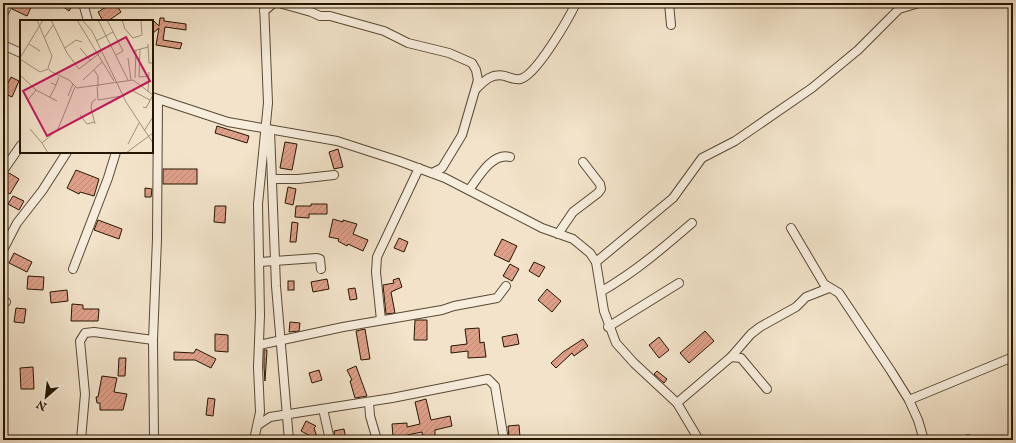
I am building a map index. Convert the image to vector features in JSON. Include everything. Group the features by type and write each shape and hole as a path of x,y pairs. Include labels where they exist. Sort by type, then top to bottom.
{"street":[{"path":"3,14 9,3"},
{"path":"83,3 88,20"},
{"path":"254,440 260,412 258,384 260,262 258,204 267,129 268,103 264,7 274,3"},
{"path":"279,3 312,12 320,16 330,16 384,31 408,43 465,59 472,63 476,70 478,80 462,135 442,168 432,173"},
{"path":"476,90 484,80 492,76 500,75 520,79 527,76 535,68 560,32 576,3"},
{"path":"670,3 671,25"},
{"path":"596,262 673,198 702,158 735,141 812,88 858,50 885,25 899,9 919,3"},
{"path":"3,45 20,53"},
{"path":"154,440 153,340 156,239 155,99 212,117 267,129 337,141 419,168 445,178 558,234 573,239 582,245 596,262 602,291 604,311 608,327 616,343 624,353 677,403 699,440"},
{"path":"267,129 273,179 272,210 274,261 282,341 286,415 289,440"},
{"path":"3,171 20,146"},
{"path":"3,250 17,223 42,191 67,153"},
{"path":"73,269 108,178 116,153"},
{"path":"468,190 496,158 505,156 510,157"},
{"path":"558,234 573,212 601,189 600,184 583,162"},
{"path":"381,320 376,272 377,257 419,168"},
{"path":"442,168 445,178"},
{"path":"273,179 298,179 334,175"},
{"path":"602,291 653,258 692,223"},
{"path":"791,228 824,284 839,294 909,400 918,420 924,440"},
{"path":"260,262 317,258 320,259 321,269"},
{"path":"608,327 679,283"},
{"path":"259,345 498,298 506,286"},
{"path":"677,403 731,357 751,334 760,327 796,307 806,297 829,288"},
{"path":"81,440 85,394 80,341 85,333 94,332 153,340"},
{"path":"731,357 741,358 767,389"},
{"path":"909,400 1013,357"},
{"path":"258,425 270,417 369,402 488,380 496,386 504,440"},
{"path":"369,402 370,416 377,440"},
{"path":"323,409 330,440"},
{"path":"260,412 270,417"}],"building":[{"path":"14,3 33,3 27,16 12,9"},
{"path":"58,3 74,3 69,11"},
{"path":"112,3 115,3 121,12 109,20 102,20 98,12"},
{"path":"160,18 164,18 164,21 186,24 186,30 165,27 163,40 182,43 180,49 156,45 159,28 153,33 153,20 159,26"},
{"path":"11,77 19,81 12,97 3,93"},
{"path":"217,126 249,136 247,143 215,133"},
{"path":"285,142 297,144 292,170 280,168"},
{"path":"338,149 343,167 334,169 329,152"},
{"path":"163,169 197,169 197,184 163,184"},
{"path":"76,170 99,179 94,196 80,192 79,194 67,188"},
{"path":"9,173 19,179 10,194 3,190 3,176"},
{"path":"288,187 296,189 293,205 285,203"},
{"path":"145,188 152,189 151,197 145,197"},
{"path":"13,196 24,201 19,210 8,204"},
{"path":"311,204 327,204 327,214 309,214 309,218 295,217 296,206 311,206"},
{"path":"215,206 226,206 225,223 214,222"},
{"path":"333,219 357,224 353,234 368,240 363,251 348,244 347,246 338,241 339,239 329,237"},
{"path":"98,220 122,229 119,239 94,230"},
{"path":"292,222 298,223 296,242 290,242"},
{"path":"399,238 408,242 404,252 394,248"},
{"path":"502,239 517,246 509,262 494,255"},
{"path":"14,253 32,262 27,272 9,263"},
{"path":"534,262 545,267 539,277 529,271"},
{"path":"510,264 519,269 512,281 503,276"},
{"path":"28,276 44,277 43,290 27,289"},
{"path":"399,278 402,287 391,292 395,313 386,314 383,285 394,283 393,280"},
{"path":"327,279 329,289 313,292 311,282"},
{"path":"288,281 294,281 294,290 288,290"},
{"path":"355,288 357,299 350,300 348,289"},
{"path":"547,289 561,301 552,312 538,300"},
{"path":"67,290 68,301 51,303 50,292"},
{"path":"72,304 83,305 83,309 99,309 98,321 71,321"},
{"path":"16,308 26,309 24,323 14,322"},
{"path":"415,320 427,320 427,340 414,340"},
{"path":"290,322 300,323 299,331 289,332"},
{"path":"479,328 480,343 484,342 486,357 468,358 468,351 451,353 451,346 467,344 465,329"},
{"path":"365,329 370,359 361,360 356,331"},
{"path":"705,331 714,341 689,363 680,353"},
{"path":"215,334 228,335 228,352 215,351"},
{"path":"517,334 519,344 504,347 502,337"},
{"path":"659,337 669,350 659,358 649,345"},
{"path":"583,339 588,346 574,356 572,353 556,368 551,363 563,352"},
{"path":"196,349 216,359 211,368 195,360 174,360 174,352 194,353"},
{"path":"264,350 267,350 265,381 264,367"},
{"path":"119,358 126,358 125,376 118,376"},
{"path":"356,366 367,396 355,398 350,381 352,380 347,370"},
{"path":"33,367 34,389 21,389 20,368"},
{"path":"319,370 322,380 312,383 309,373"},
{"path":"657,371 667,379 664,383 654,374"},
{"path":"102,376 117,378 114,392 127,394 123,410 100,410 100,403 97,403 96,397 98,397"},
{"path":"208,398 215,399 213,416 206,415"},
{"path":"426,399 431,420 450,416 452,426 435,430 435,440 423,440 422,432 407,435 408,440 398,440 398,437 393,437 392,424 407,423 407,427 420,424 415,402"},
{"path":"306,421 316,426 314,428 318,440 301,431"},
{"path":"519,425 520,437 509,438 508,426"},
{"path":"344,429 346,440 335,440 334,431"}]}
